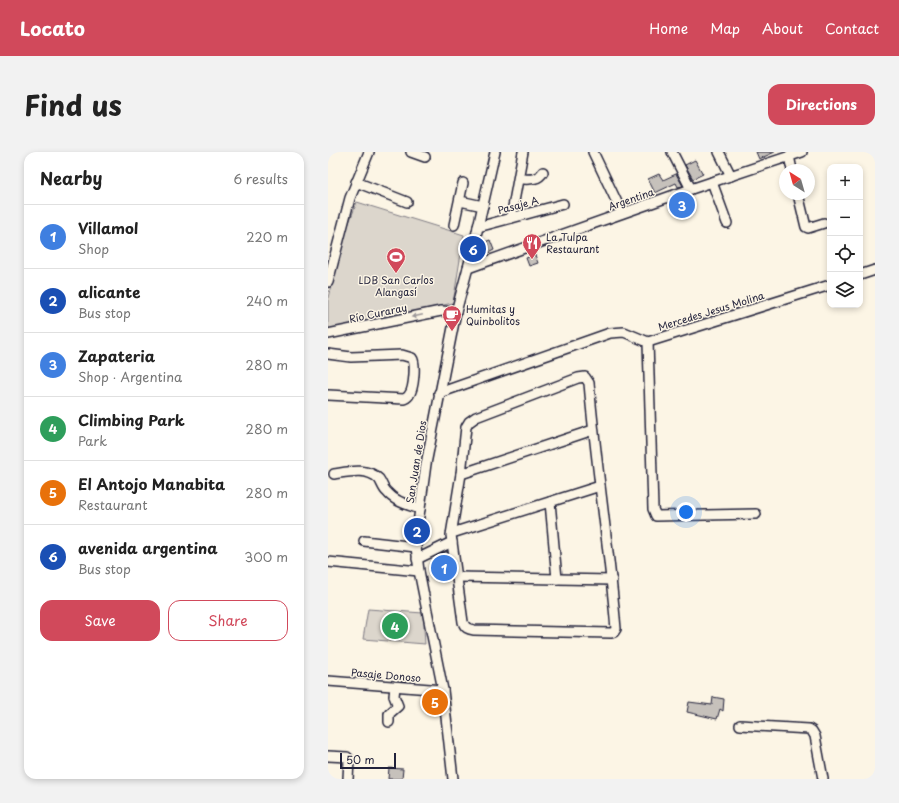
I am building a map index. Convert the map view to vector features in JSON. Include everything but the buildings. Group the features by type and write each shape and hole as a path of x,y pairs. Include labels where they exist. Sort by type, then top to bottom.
{"street":[{"path":"328,282 350,198 369,152"},
{"path":"411,152 424,157"},
{"name":"San Juan de Dios","path":"453,779 443,690 419,571 417,531 426,464 456,312 478,227 495,152"},
{"path":"511,218 523,152"},
{"path":"593,152 622,213"},
{"path":"672,152 691,189"},
{"path":"718,152 731,176"},
{"name":"Argentina","path":"468,268 691,189 802,152"},
{"path":"789,156 791,164"},
{"path":"519,178 535,179 540,177 543,172"},
{"path":"356,182 407,202"},
{"path":"712,182 727,223"},
{"path":"454,225 463,183"},
{"path":"799,200 806,227 812,228 824,222"},
{"path":"460,201 483,206"},
{"name":"Pasaje A","path":"478,227 563,204"},
{"path":"863,274 875,270"},
{"name":"Mercedes Jesus Molina","path":"440,393 610,333 624,332 648,342 827,286"},
{"name":"Río Curaray","path":"328,334 441,310 456,312"},
{"path":"648,342 652,509 656,516 756,514"},
{"path":"328,354 351,357 402,355 412,358 415,363 411,392 404,400 328,395"},
{"path":"585,377 589,383 593,430 612,580 616,629 611,633 468,629 465,627 463,622 452,537 466,427 469,422 476,417 578,378 585,377"},
{"path":"461,474 593,430"},
{"path":"334,474 359,471 371,474 379,479 387,492 393,498 420,509"},
{"path":"364,541 417,552 452,537 600,486"},
{"path":"550,502 557,579"},
{"path":"328,562 419,571"},
{"path":"457,577 612,580"},
{"name":"Pasaje Donoso","path":"328,681 443,690"},
{"path":"389,722 389,714 403,706 394,696 395,687"},
{"path":"740,725 808,729 812,731 815,736 824,779"},
{"path":"328,756 347,757 349,759 348,779"}],"shaded area":[{"name":"LDB San Carlos Alangasí","path":"357,202 464,235 453,303 328,330 328,298 339,249"},
{"path":"368,609 423,613 425,644 363,639"}],"place":[{"name":"Zapateria","path":"682,205"},
{"name":"avenida argentina","path":"473,249"},
{"name":"La Tulpa Restaurant","path":"532,260"},
{"name":"LDB San Carlos Alangasí","path":"396,274"},
{"name":"Humitas y Quinbolitos","path":"452,332"},
{"name":"alicante","path":"417,531"},
{"name":"Villamol","path":"444,568"},
{"name":"Climbing Park","path":"395,626"},
{"name":"El Antojo Manabita","path":"435,702"}]}
